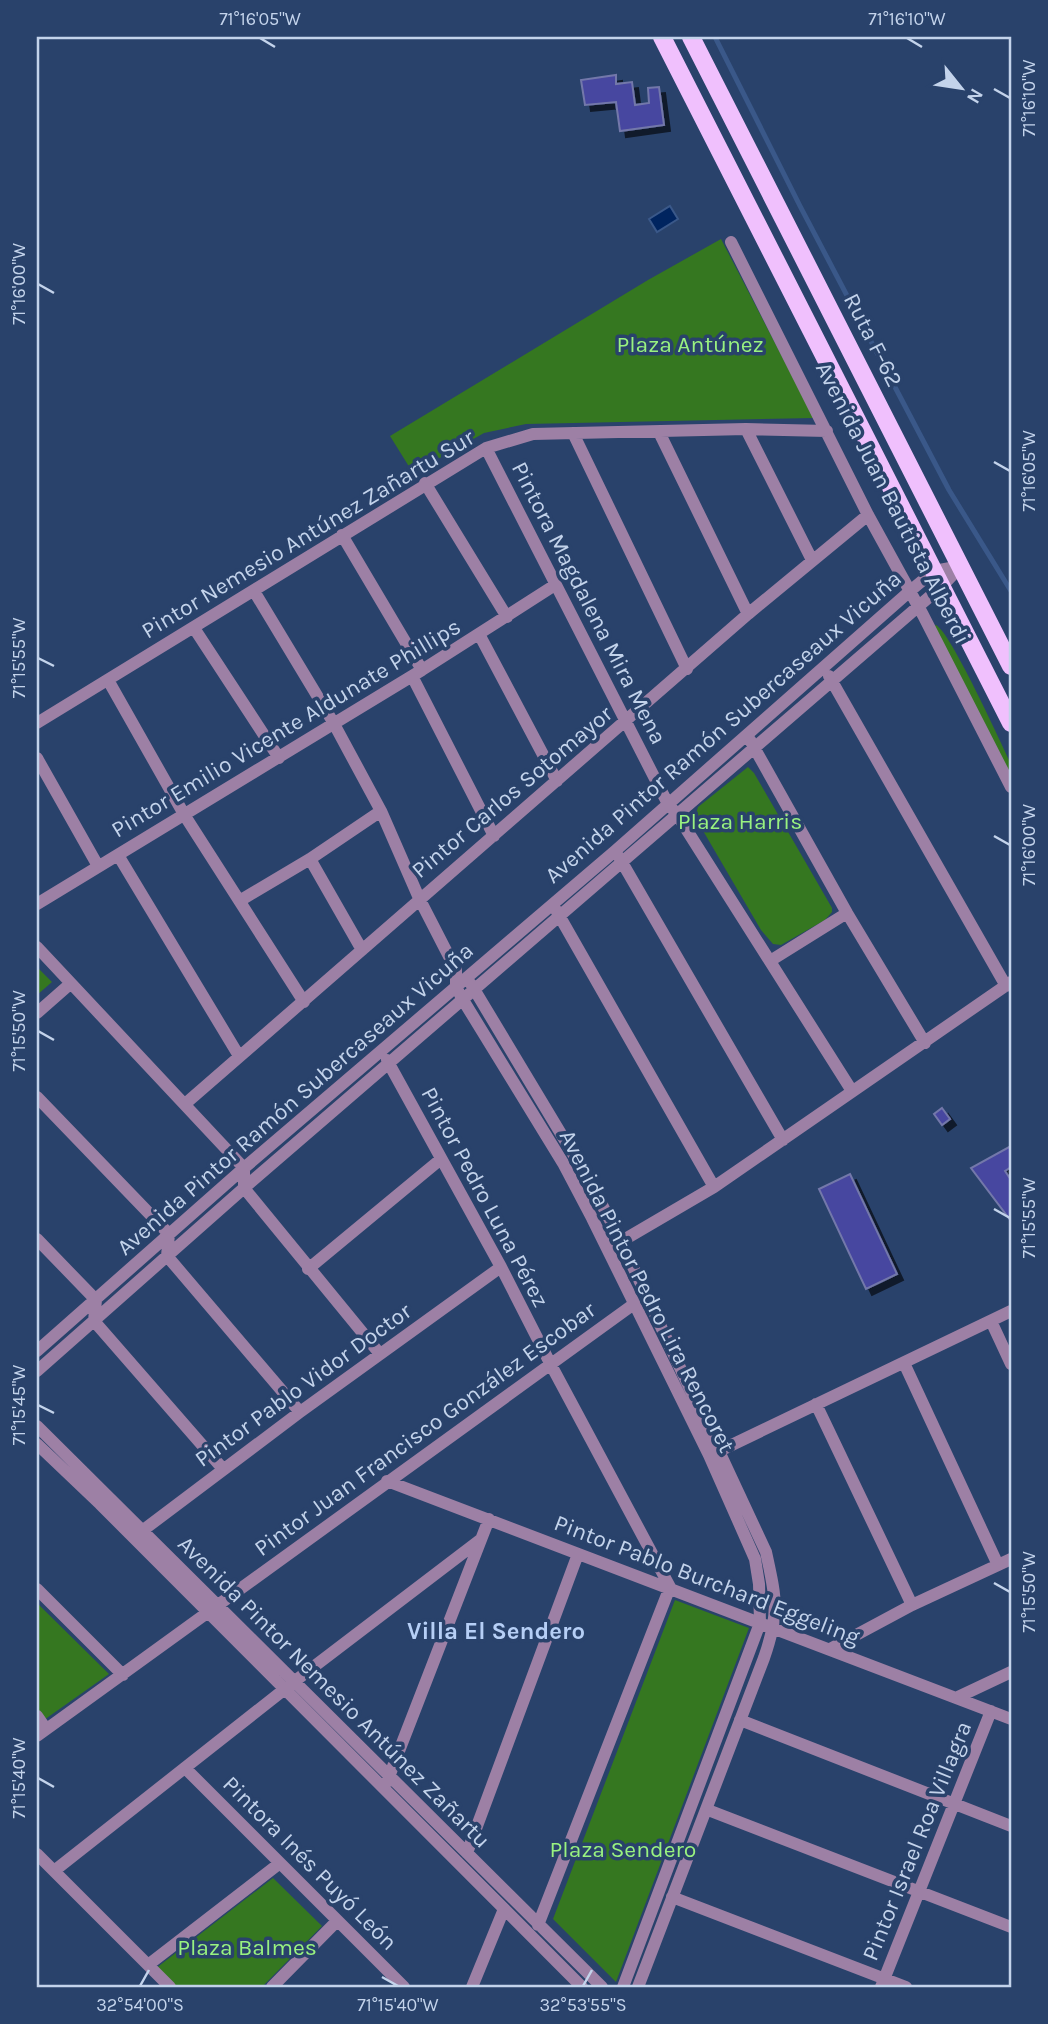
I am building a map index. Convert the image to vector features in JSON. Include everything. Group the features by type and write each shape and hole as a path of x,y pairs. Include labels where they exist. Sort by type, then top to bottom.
{"main road":[{"name":"Avenida Juan Bautista Alberdi","path":"662,37 1011,723"},
{"name":"Ruta F-62","path":"691,37 1011,666"}],"street":[{"name":"Avenida Juan Bautista Alberdi","path":"732,242 868,515 918,605 1011,787"},
{"name":"Pintor Nemesio Antúnez Zañartu Sur","path":"37,723 486,448 533,434 746,429 827,430"},
{"path":"746,429 812,559"},
{"path":"659,432 748,614"},
{"path":"573,433 687,669"},
{"name":"Pintora Magdalena Mira Mena","path":"486,448 672,809 852,1091"},
{"path":"425,483 507,617"},
{"name":"Pintor Carlos Sotomayor","path":"185,1104 748,614 868,515"},
{"path":"342,535 417,673 494,836"},
{"name":"Avenida Pintor Ramón Subercaseaux Vicuña","path":"37,1371 244,1188 560,916 745,735 823,666 910,591 961,566"},
{"name":"Avenida Pintor Ramón Subercaseaux Vicuña","path":"672,809 755,747 918,605 938,579"},
{"name":"Pintor Emilio Vicente Aldunate Phillips","path":"37,904 185,816 555,585"},
{"name":"Avenida Pintor Pedro Lira Rencoret","path":"254,591 333,722 381,811 419,898 462,974 474,989 590,1182 621,1241 714,1453 755,1559 760,1584 760,1623 623,1987"},
{"path":"194,628 279,758"},
{"path":"480,634 557,781"},
{"path":"608,1249 714,1187 1008,984 823,666"},
{"path":"108,680 185,816 304,1002"},
{"path":"745,735 755,747 847,914 925,1043"},
{"path":"37,758 98,866"},
{"path":"241,900 310,859 381,811"},
{"path":"118,855 239,1056"},
{"name":"Avenida Pintor Ramón Subercaseaux Vicuña","path":"37,1351 244,1168 456,987 462,974 618,857"},
{"path":"618,857 783,1140"},
{"path":"310,859 362,950"},
{"path":"552,904 714,1187"},
{"path":"770,961 847,914"},
{"path":"37,947 244,1168 244,1188 380,1354"},
{"path":"37,1013 70,984"},
{"name":"Avenida Pintor Pedro Lira Rencoret","path":"456,987 563,1163 634,1304 766,1552 776,1601 775,1629 639,1987"},
{"name":"Pintor Pedro Luna Pérez","path":"381,1051 501,1267 670,1587"},
{"path":"37,1097 169,1234 167,1256 300,1412"},
{"path":"308,1269 441,1159"},
{"path":"37,1238 96,1300 94,1321 223,1469"},
{"name":"Pintor Pablo Vidor Doctor","path":"137,1534 501,1267"},
{"name":"Pintor Juan Francisco González Escobar","path":"41,1732 634,1304"},
{"path":"714,1453 1011,1311"},
{"path":"990,1321 1011,1364"},
{"path":"904,1363 998,1564"},
{"path":"816,1404 912,1605"},
{"name":"Avenida Pintor Nemesio Antúnez Zañartu","path":"37,1426 137,1534 212,1611 290,1685 582,1987"},
{"name":"Avenida Pintor Nemesio Antúnez Zañartu","path":"37,1444 137,1534"},
{"name":"Pintor Pablo Burchard Eggeling","path":"387,1480 1011,1719"},
{"path":"386,1783 489,1519"},
{"path":"54,1871 290,1685 480,1541"},
{"path":"467,1853 578,1554"},
{"path":"830,1649 912,1605 1011,1559"},
{"path":"538,1925 670,1587"},
{"path":"37,1589 122,1675"},
{"path":"958,1697 1011,1672"},
{"name":"Pintor Israel Roa Villagra","path":"883,1983 991,1711"},
{"path":"37,1716 41,1732"},
{"path":"740,1720 1011,1826"},
{"name":"Pintora Inés Puyó León","path":"185,1768 404,1987"},
{"name":"Avenida Pintor Nemesio Antúnez Zañartu","path":"386,1783 467,1853 602,1987"},
{"path":"708,1810 1011,1927"},
{"path":"37,1854 170,1987"},
{"path":"148,1965 280,1863"},
{"path":"672,1897 883,1983 906,1987"},
{"path":"472,1987 504,1909"},
{"path":"272,1987 337,1921"}],"green space":[{"name":"Plaza Antúnez","path":"721,239 814,418 526,424 484,433 413,473 390,436 648,280"},
{"path":"936,625 953,647 997,734 1011,764 1011,783 933,627"},
{"name":"Plaza Harris","path":"748,767 832,908 825,920 781,945 773,944 761,930 695,817 698,807"},
{"path":"37,967 52,982 37,995"},
{"name":"Plaza Sendero","path":"675,1600 749,1628 616,1982 553,1919"},
{"path":"37,1603 109,1674 44,1720 37,1711"},
{"name":"Plaza Balmes","path":"273,1878 322,1926 262,1987 173,1987 155,1969"}],"water":[{"path":"670,206 678,219 657,232 649,219"}],"building":[{"path":"616,75 616,84 632,82 635,105 649,103 648,88 659,87 664,125 620,131 616,102 585,105 581,80"},
{"path":"942,1108 950,1119 942,1125 934,1114"},
{"path":"1011,1146 1011,1167 1005,1171 1011,1180 1011,1221 971,1168"},
{"path":"850,1174 897,1274 866,1289 819,1189"}],"waterway":[{"path":"715,37 949,490 1011,591"}],"district":[{"name":"Villa El Sendero","path":"496,1631"}]}
